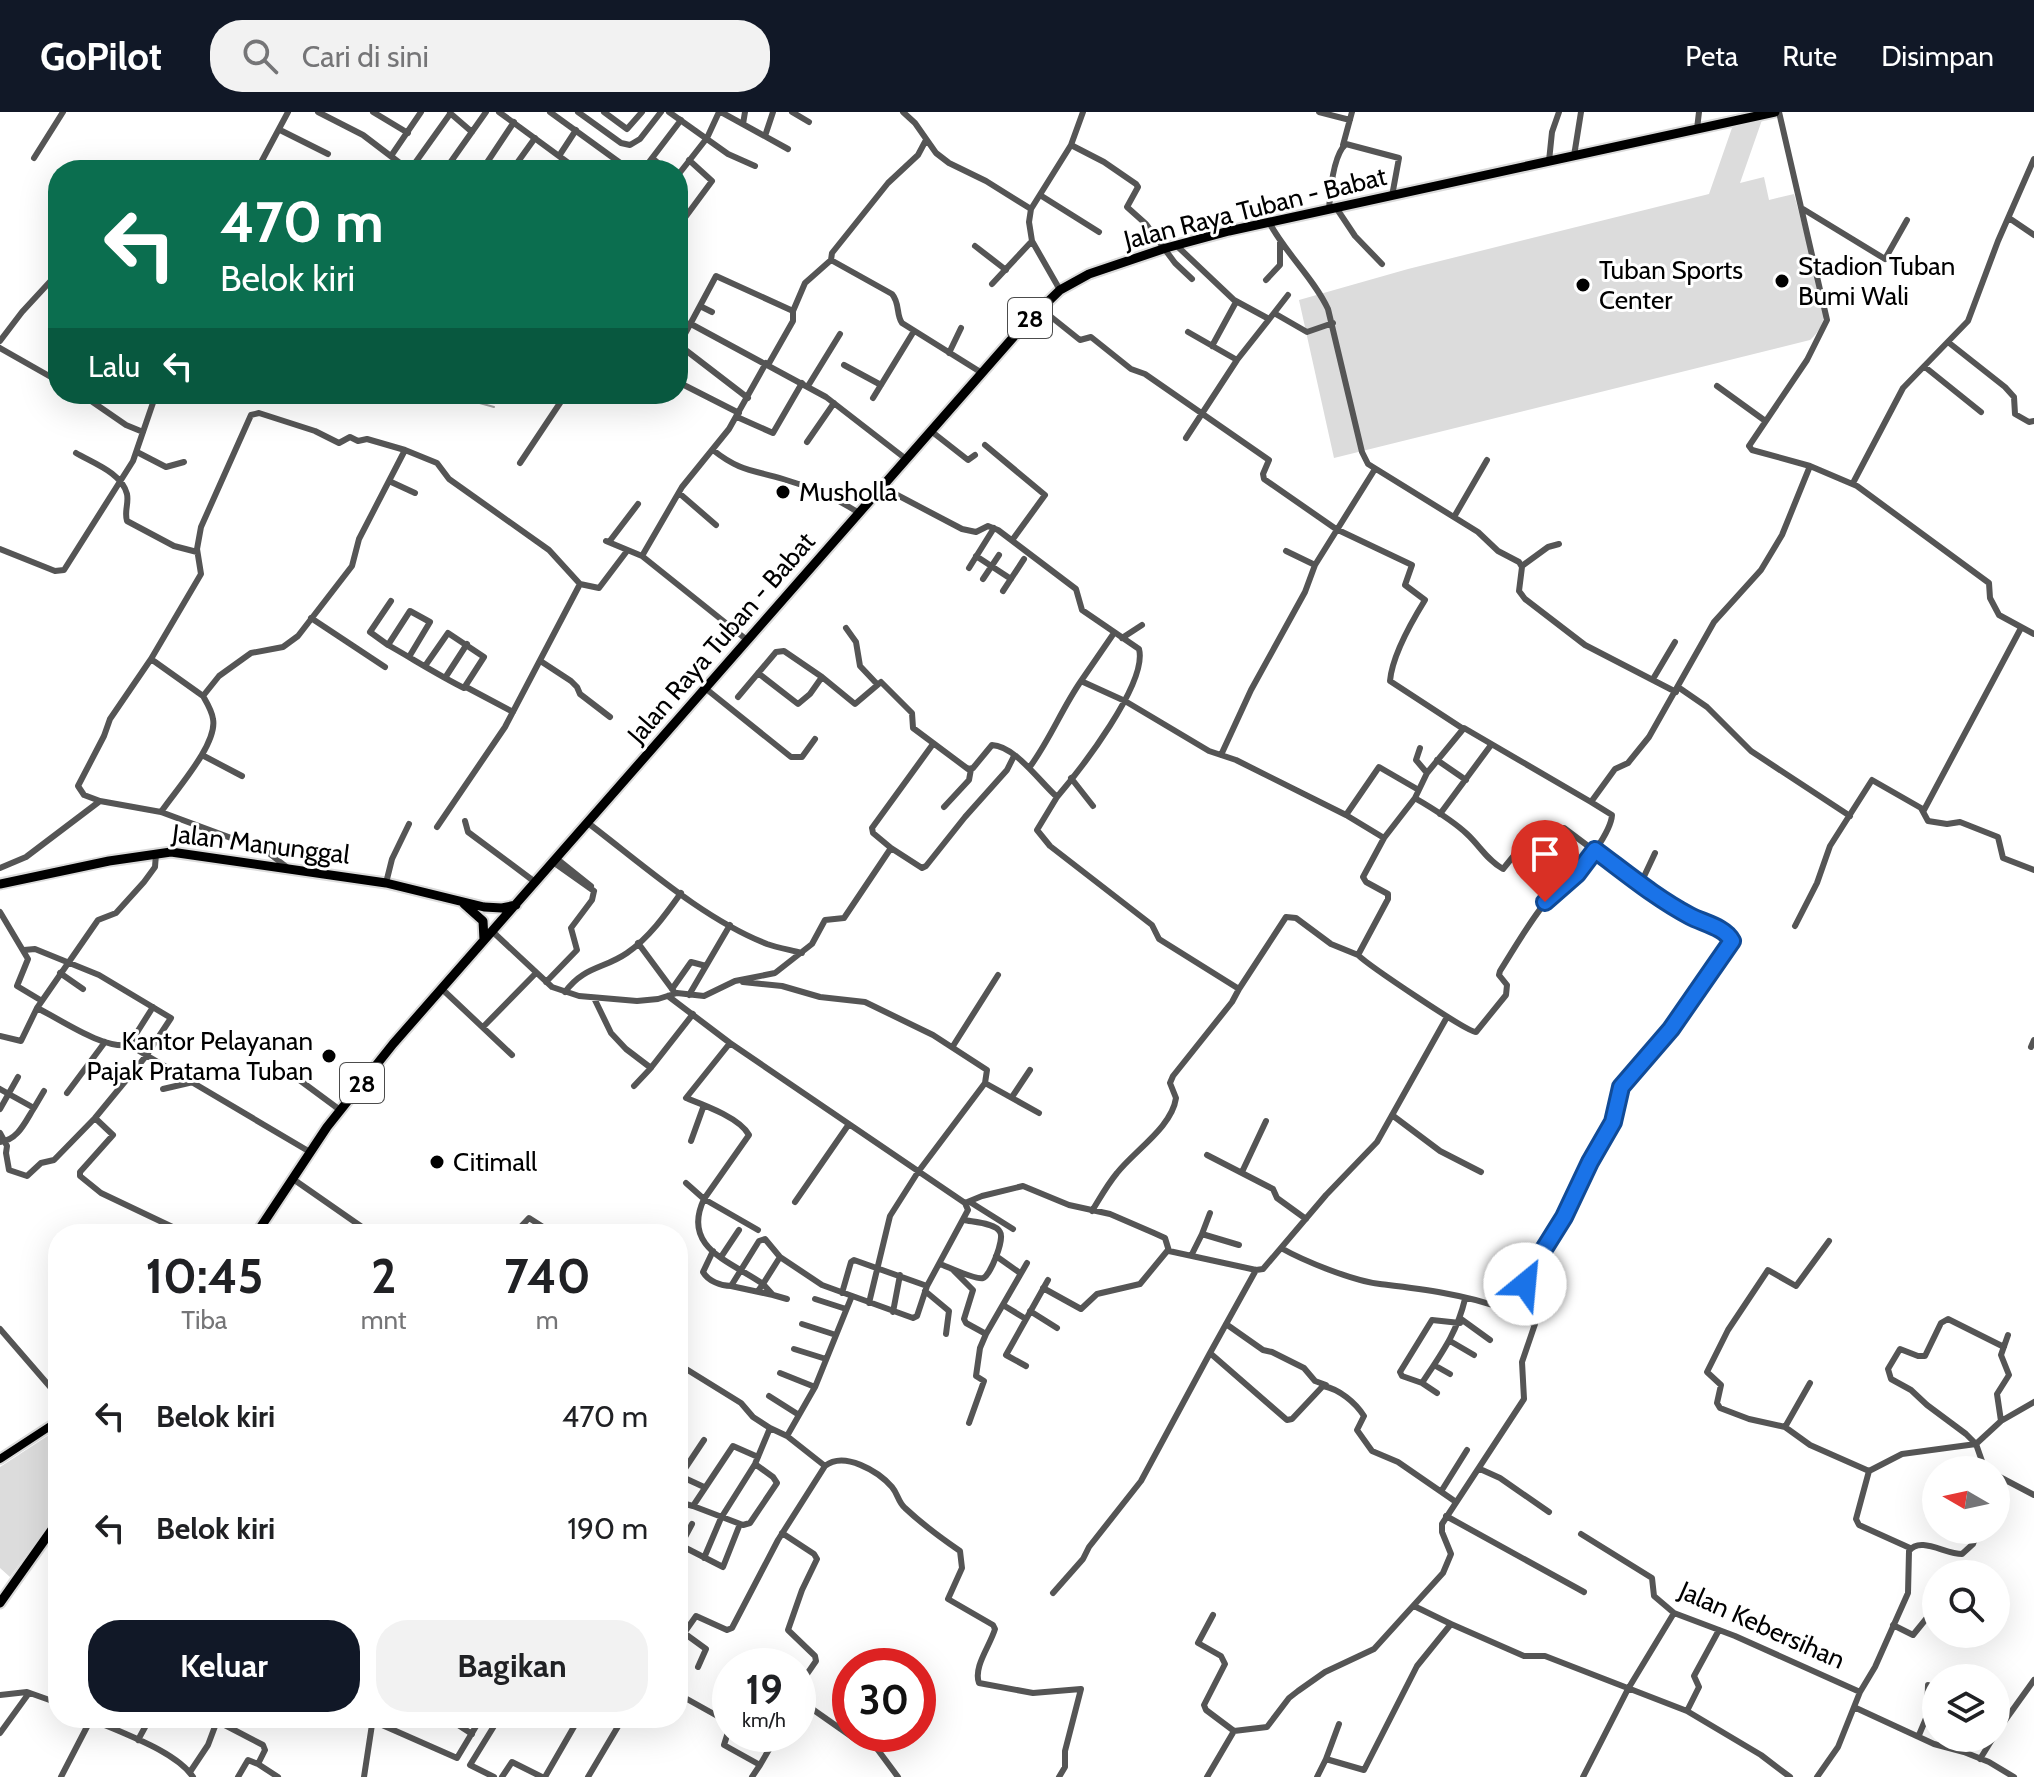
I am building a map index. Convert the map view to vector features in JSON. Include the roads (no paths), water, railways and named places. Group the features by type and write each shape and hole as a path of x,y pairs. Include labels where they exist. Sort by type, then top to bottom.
{"highway":[{"name":"Jalan Raya Tuban - Babat","path":"496,928 982,373 1060,290 1089,274 1171,247 1269,222 1777,112"},
{"name":"Jalan Manunggal","path":"0,884 156,853 179,852 386,883 497,908 516,905"},
{"path":"457,900 483,921 483,943"},
{"name":"28","path":"263,1224 340,1110 496,928"},
{"path":"0,1603 48,1535"}],"main road":[{"path":"0,1459 48,1428"}],"street":[{"path":"34,158 63,112"},
{"path":"263,160 288,112"},
{"path":"375,112 408,133"},
{"path":"391,156 421,112"},
{"path":"452,160 486,112"},
{"path":"499,112 564,160"},
{"path":"550,112 616,160"},
{"path":"578,112 621,143 630,145 640,139 661,112"},
{"path":"604,112 628,129 642,112"},
{"path":"669,112 728,154 755,166"},
{"path":"688,214 712,182 711,177 689,160 707,138 720,112 788,149"},
{"path":"743,124 745,112"},
{"path":"765,136 773,112"},
{"path":"792,112 809,122"},
{"path":"903,112 949,163 986,181 1031,209"},
{"path":"1060,290 1029,233 1031,209 1071,145 1083,112"},
{"path":"1319,112 1351,116 1330,189 1333,209 1382,264"},
{"path":"1549,161 1553,125 1559,112"},
{"path":"1574,156 1581,112"},
{"path":"1697,129 1699,112"},
{"path":"1777,112 1803,209 1827,320 1807,360 1749,443 1750,448 1853,483 1989,583 1990,598 1999,615 2034,634"},
{"path":"321,113 363,135 396,160"},
{"path":"417,160 449,113 472,132"},
{"path":"654,160 652,158 681,120"},
{"path":"489,160 514,122"},
{"path":"280,130 328,154"},
{"path":"559,156 576,130"},
{"path":"519,160 535,138"},
{"path":"642,556 679,493 738,415 793,321 793,311 805,283 831,260 832,253 879,193 918,155 926,140"},
{"path":"1071,145 1104,162 1136,184 1138,187 1127,207 1236,302 1307,332 1333,323"},
{"path":"1343,145 1399,158 1392,196"},
{"path":"1853,483 1897,397 1970,317 2034,159"},
{"path":"1040,195 1099,232"},
{"path":"1803,209 1882,259 1887,256 1907,220"},
{"path":"2009,218 2034,235"},
{"path":"1269,222 1280,242 1323,298 1333,323 1362,452 1368,464 1454,517 1522,566"},
{"path":"992,284 1032,241"},
{"path":"1266,280 1280,265 1280,242"},
{"path":"975,246 1006,270"},
{"path":"1171,247 1175,263 1192,279"},
{"path":"831,260 892,294 899,306 900,320 982,373"},
{"path":"688,329 715,278 719,276 793,311"},
{"path":"0,341 48,284"},
{"path":"1186,438 1237,360 1288,295"},
{"path":"1212,346 1236,302"},
{"path":"700,306 712,312"},
{"path":"1040,308 1080,340 1091,337 1131,369 1145,374 1269,460 1264,479 1336,529 1412,565 1405,585 1425,600 1406,632 1390,681 1613,818 1577,874 1551,895 1539,911 1499,973 1507,985 1506,995 1478,1031 1471,1032 1358,955 1331,944 1294,917 1286,917 1232,1002 1173,1076 1170,1083 1176,1098 1170,1115 1117,1173 1092,1211"},
{"path":"688,324 805,384 906,459"},
{"path":"949,353 961,328"},
{"path":"873,398 914,331"},
{"path":"1188,332 1237,360"},
{"path":"688,388 773,433 840,334"},
{"path":"1948,342 2005,387 2014,397 2015,414 2029,422 2034,421"},
{"path":"0,348 48,375"},
{"path":"688,354 748,398"},
{"path":"844,365 881,385"},
{"path":"1925,367 1981,412"},
{"path":"1717,386 1764,420"},
{"path":"807,442 834,403"},
{"path":"96,404 126,425 143,432"},
{"path":"0,549 55,571 63,571 137,452 153,404"},
{"path":"520,463 559,404"},
{"path":"288,868 266,851 161,812 100,801 84,795 78,786 110,719 151,659 201,574 197,552 201,527 253,413 315,431 339,443 350,437 358,441 367,439 437,463 455,483 549,550 580,584 599,588 627,551"},
{"path":"931,431 968,460 975,455"},
{"path":"985,445 1045,495 1013,539"},
{"path":"203,696 219,676 251,653 291,643 352,566 359,539 405,450"},
{"path":"713,450 738,467 818,490 859,513"},
{"path":"137,452 166,467 184,462"},
{"path":"76,453 121,480 127,494 127,521 174,546 197,552"},
{"path":"1454,517 1487,460"},
{"path":"1591,802 1615,769 1628,763 1640,749 1714,622 1761,570 1782,535 1810,466"},
{"path":"1221,755 1231,730 1305,592 1315,565 1375,469"},
{"path":"389,481 415,493"},
{"path":"882,487 939,518 987,539"},
{"path":"679,493 716,525"},
{"path":"638,504 607,542 642,556 747,640"},
{"path":"976,532 984,526 1013,539 1076,589 1082,610 1139,649 1141,659 1125,701 1057,797 1037,828 1038,833 1050,846 1152,925 1159,939 1239,989"},
{"path":"969,568 994,528"},
{"path":"1559,544 1548,547 1522,566 1518,588 1525,599 1585,645 1707,707 1751,751 1850,816"},
{"path":"1286,551 1315,565"},
{"path":"983,579 999,555"},
{"path":"976,556 1011,579"},
{"path":"1003,591 1024,559"},
{"path":"437,827 495,743 542,662 580,584"},
{"path":"391,601 371,631 374,637 513,712"},
{"path":"388,645 408,612 412,611 430,623 409,657"},
{"path":"311,618 385,667"},
{"path":"1029,768 1047,744 1061,710 1081,681 1118,636 1142,625"},
{"path":"846,628 856,642 860,666 877,684"},
{"path":"1924,810 2021,628"},
{"path":"425,666 447,633 484,658 466,687"},
{"path":"364,652 374,637"},
{"path":"1653,679 1675,642"},
{"path":"445,678 467,644"},
{"path":"738,697 781,650 855,704 881,682 910,712 913,728 971,769"},
{"path":"151,659 203,696 213,718 202,755 161,812"},
{"path":"542,662 571,681 580,694 610,717"},
{"path":"758,673 798,704 822,677"},
{"path":"1081,681 1125,701 1209,751 1346,815 1384,838"},
{"path":"705,688 791,757 802,757 815,739"},
{"path":"1358,955 1388,899 1388,894 1363,879 1384,838 1415,798 1427,773 1462,728"},
{"path":"933,744 872,828 873,833 891,848 924,868 1007,770 1014,756"},
{"path":"944,807 969,780 971,769 993,744 1029,768 1057,797"},
{"path":"1440,814 1491,745"},
{"path":"1420,748 1416,760 1427,773"},
{"path":"202,755 242,776"},
{"path":"1437,760 1466,780"},
{"path":"1346,815 1379,767 1417,789"},
{"path":"1071,778 1093,806"},
{"path":"1795,926 1817,883 1830,846 1872,780 1924,810 1928,821 1947,824 1959,821 1998,837 2003,858 2034,870"},
{"path":"1415,798 1469,836 1489,861 1503,869 1520,848 1536,855 1562,828 1640,885 1722,931 1732,941 1671,1029 1621,1087 1613,1122 1564,1217 1529,1273 1514,1314"},
{"path":"0,868 26,857 100,801"},
{"path":"465,821 470,834 535,882"},
{"path":"588,823 681,893 730,925 767,944 802,953"},
{"path":"386,883 392,859 409,824"},
{"path":"496,928 535,974 565,992 637,1001 672,993 704,996 735,981 775,973 802,953 812,944 825,920 844,918 891,848"},
{"path":"0,1036 20,1042 37,1008 68,961 98,920 116,913 144,882 156,865 156,853"},
{"path":"1640,885 1655,853"},
{"path":"546,982 577,950 571,928 592,900 594,891 586,881 554,860"},
{"path":"565,992 579,975 627,954 657,925 681,893"},
{"path":"0,912 28,959 17,986 42,1001"},
{"path":"689,995 730,925"},
{"path":"638,943 672,993 730,1043 918,1172 1013,1229"},
{"path":"0,1133 10,1171 29,1175 41,1163 54,1160 95,1118 146,1056 171,1019 99,975 35,949 24,950"},
{"path":"672,993 691,962 706,966"},
{"path":"60,973 83,989"},
{"path":"484,1026 535,974"},
{"path":"953,1046 998,975"},
{"path":"735,981 782,986 832,999 858,1000 953,1046 984,1067 988,1074 985,1083 918,1172 889,1217 869,1303"},
{"path":"442,989 512,1055"},
{"path":"594,997 611,1033 651,1068"},
{"path":"129,1045 153,1007"},
{"path":"37,1008 117,1047 129,1045 310,1152"},
{"path":"634,1086 693,1014"},
{"path":"1168,1250 1263,1269 1326,1195 1377,1142 1447,1017"},
{"path":"67,1093 105,1042"},
{"path":"730,1043 686,1098 745,1128 749,1135 704,1199 700,1207 699,1232 704,1245 763,1284 773,1295"},
{"path":"1012,1097 1030,1070"},
{"path":"294,1076 340,1110"},
{"path":"0,1109 18,1077"},
{"path":"163,1089 193,1082"},
{"path":"985,1083 1039,1113"},
{"path":"0,1089 34,1108"},
{"path":"2,1142 17,1134 44,1091"},
{"path":"691,1141 704,1105"},
{"path":"1392,1115 1440,1151 1481,1172"},
{"path":"95,1118 113,1135 80,1172 80,1176 101,1193 166,1224"},
{"path":"1242,1172 1266,1121"},
{"path":"795,1202 849,1124"},
{"path":"0,1163 6,1153"},
{"path":"1207,1155 1273,1189 1277,1198 1306,1219"},
{"path":"293,1179 358,1224"},
{"path":"686,1183 704,1199 758,1230"},
{"path":"968,1203 982,1196 1023,1186 1092,1211 1110,1214 1163,1237 1168,1250"},
{"path":"731,1286 762,1239 768,1239 780,1257 822,1285 851,1298 916,1318 926,1289 964,1220 968,1203"},
{"path":"1192,1254 1210,1213"},
{"path":"940,1264 983,1278 988,1274 1002,1238 1000,1230 964,1220"},
{"path":"721,1257 739,1230"},
{"path":"1202,1234 1239,1245"},
{"path":"1829,1241 1796,1286 1768,1270 1728,1330 1707,1372 1721,1385 1717,1403 1720,1408 1785,1427 1810,1445 1869,1471"},
{"path":"1213,1615 1198,1643 1221,1656 1225,1664 1204,1705 1206,1710 1234,1731 1267,1727 1289,1698 1325,1672 1368,1653 1443,1573 1451,1554 1442,1524 1524,1399 1522,1362 1535,1324 1503,1308 1397,1284 1376,1284 1295,1256 1281,1248"},
{"path":"1043,1288 1081,1309 1097,1294 1140,1284 1168,1250"},
{"path":"713,1251 703,1268 708,1279 787,1299"},
{"path":"996,1256 1020,1273"},
{"path":"758,1291 780,1257"},
{"path":"842,1293 851,1262 858,1260 900,1275 926,1289 948,1308 950,1314 946,1334"},
{"path":"969,1423 984,1381 976,1376 980,1348 1027,1263"},
{"path":"951,1269 973,1290 964,1319 966,1323 986,1334"},
{"path":"1053,1593 1083,1559 1141,1481 1256,1270"},
{"path":"893,1312 900,1275"},
{"path":"1026,1366 1006,1355 1048,1280"},
{"path":"787,1436 815,1387 851,1298"},
{"path":"815,1299 846,1309"},
{"path":"1422,1383 1450,1341 1460,1321 1465,1299"},
{"path":"1003,1305 1026,1319"},
{"path":"1436,1310 1400,1372 1402,1376 1422,1383 1437,1393"},
{"path":"1030,1311 1057,1328"},
{"path":"1980,1456 1976,1444 1911,1390 1891,1379 1888,1369 1900,1349 1925,1356 1941,1323 1948,1319 2004,1347"},
{"path":"1432,1320 1460,1321 1490,1340"},
{"path":"802,1324 836,1335"},
{"path":"1226,1324 1263,1350 1304,1368 1315,1381 1348,1399 1362,1412 1364,1418 1356,1426 1357,1430 1372,1451 1398,1462 1456,1502"},
{"path":"0,1329 48,1384"},
{"path":"2001,1421 1997,1394 2009,1372 2001,1359 2008,1335"},
{"path":"1450,1341 1474,1355"},
{"path":"794,1349 826,1359"},
{"path":"1210,1353 1287,1420 1292,1419 1326,1385"},
{"path":"1434,1365 1450,1374"},
{"path":"688,1370 741,1403 753,1417 787,1436 825,1466"},
{"path":"780,1373 815,1387"},
{"path":"1785,1427 1810,1383"},
{"path":"769,1396 799,1415"},
{"path":"1910,1548 1859,1525 1856,1519 1869,1471 1902,1454 1976,1444 2001,1421 2034,1402"},
{"path":"704,1558 721,1518 756,1460 770,1428"},
{"path":"688,1462 704,1440"},
{"path":"688,1505 740,1524 750,1523 777,1483 756,1460 733,1446 693,1506"},
{"path":"1442,1490 1467,1450"},
{"path":"688,1626 696,1616 727,1630 732,1628 782,1533 825,1466 839,1459 849,1460 891,1486 903,1506 960,1551 962,1568 948,1599 995,1629 979,1670 979,1683 1033,1693 1081,1689 1064,1756 1065,1767 1059,1777"},
{"path":"1480,1469 1500,1478 1549,1512"},
{"path":"688,1479 704,1487"},
{"path":"2010,1482 2034,1495"},
{"path":"1446,1516 1584,1592"},
{"path":"688,1531 692,1524"},
{"path":"688,1552 723,1567 740,1524"},
{"path":"782,1533 817,1559 788,1630 807,1648"},
{"name":"Jalan Kebersihan","path":"1581,1534 1652,1578 1654,1596 1674,1613 1860,1692 1838,1747 1817,1777"},
{"path":"1910,1548 1918,1543 1962,1554 1973,1544"},
{"path":"1860,1692 1875,1667 1910,1584 1910,1548"},
{"path":"1414,1606 1524,1656 1545,1656 1687,1711 1761,1755 1790,1777"},
{"path":"1583,1777 1628,1689 1674,1613"},
{"path":"1326,1759 1363,1774 1417,1666 1451,1624"},
{"path":"1893,1625 1913,1635 1922,1624"},
{"path":"1687,1711 1699,1687 1694,1676 1719,1630"},
{"path":"688,1638 706,1649 698,1667"},
{"path":"2010,1714 2034,1680"},
{"path":"0,1695 29,1693 48,1700"},
{"path":"0,1733 29,1693"},
{"path":"688,1700 712,1714"},
{"path":"1856,1708 1934,1744 1980,1759 2014,1777"},
{"path":"816,1712 855,1739 875,1746 898,1777"},
{"path":"1317,1777 1339,1724"},
{"path":"61,1777 85,1728"},
{"path":"112,1728 138,1740 192,1775 214,1728"},
{"path":"138,1740 145,1728"},
{"path":"233,1728 263,1745 265,1750 258,1764"},
{"path":"364,1777 372,1728"},
{"path":"392,1728 494,1777"},
{"path":"463,1728 472,1734"},
{"path":"457,1758 475,1728"},
{"path":"470,1765 493,1728"},
{"path":"502,1777 512,1762 544,1777 573,1728"},
{"path":"588,1777 617,1728"},
{"path":"1919,1735 1922,1728"},
{"path":"1207,1777 1234,1731"},
{"path":"736,1752 760,1765"},
{"path":"752,1777 768,1752"},
{"path":"1980,1759 1984,1752"},
{"path":"238,1777 249,1760 278,1777"}],"waterway":[{"path":"483,404 494,407"}],"place":[{"name":"Stadion Tuban Bumi Wali","path":"1782,281"},
{"name":"Tuban Sports Center","path":"1583,285"},
{"name":"Musholla","path":"783,492"},
{"name":"Kantor Pelayanan Pajak Pratama Tuban","path":"329,1056"},
{"name":"Citimall","path":"437,1162"}]}
